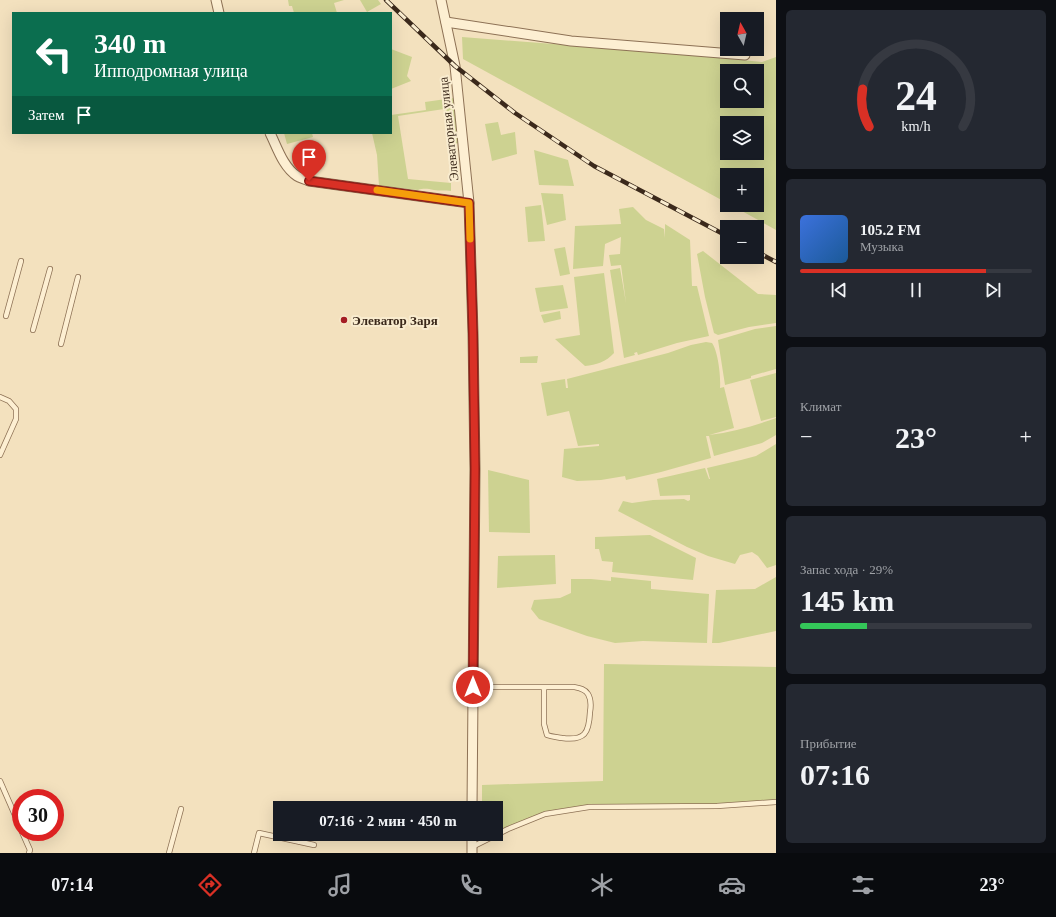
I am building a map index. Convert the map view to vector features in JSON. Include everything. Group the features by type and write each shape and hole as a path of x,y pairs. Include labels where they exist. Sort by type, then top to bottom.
{"street":[{"path":"216,0 219,12"},
{"name":"Элеваторная улица","path":"441,0 455,66 469,203 475,469 472,801"},
{"path":"446,22 571,41 720,53"},
{"path":"270,134 289,168 297,176 309,181 469,203"}],"lane":[{"path":"6,316 21,261"},
{"path":"33,330 50,269"},
{"path":"61,344 78,277"},
{"path":"0,397 9,401 16,409 16,419 0,455"},
{"path":"473,687 544,687 574,687 581,688 588,693 591,704 590,724 585,734 578,738 571,739 547,735 544,724 544,687"},
{"path":"0,781 12,808"},
{"path":"472,850 508,829 546,814 589,807 717,806 776,802"},
{"path":"169,853 181,809"},
{"path":"254,853 259,833 314,844"},
{"path":"26,841 30,850 29,853"}],"green space":[{"path":"288,0 344,0 334,3 337,12 294,12 292,6 289,6"},
{"path":"360,0 378,0 381,4 367,12"},
{"path":"462,37 672,53 762,62 776,57 776,230 764,223 764,220 758,220 744,212 764,212 764,168 720,168 720,199 463,59"},
{"path":"392,49 412,57 407,76 411,81 392,89"},
{"path":"453,98 459,143 449,145 444,109 398,116 408,179 451,183 451,191 426,189 418,190 379,186 377,155 372,134 392,134 392,115 426,110 425,102"},
{"path":"498,122 501,135 515,132 517,154 492,161 485,124"},
{"path":"284,134 312,134 313,137 287,144"},
{"path":"534,150 568,160 574,186 539,185"},
{"path":"541,193 563,194 566,220 547,225"},
{"path":"541,205 545,241 528,242 525,207"},
{"path":"633,207 646,220 664,229 665,238 665,224 690,240 692,286 697,286 709,336 677,343 638,355 637,352 634,353 635,355 624,358 610,270 620,268 626,303 621,265 611,266 609,255 620,254 621,237 605,244 603,266 573,269 575,226 621,224 619,209"},
{"path":"565,247 570,274 560,276 554,249"},
{"path":"703,251 758,294 776,295 776,323 749,327 718,335 714,333 705,297 697,254"},
{"path":"604,273 614,353 608,359 593,365 585,366 555,339 580,335 574,277"},
{"path":"563,285 568,308 540,312 535,288"},
{"path":"560,311 561,319 544,323 541,315"},
{"path":"776,326 776,369 725,385 718,340 755,329"},
{"path":"706,342 712,343 716,352 720,388 724,387 734,428 709,435 759,424 776,418 776,435 762,443 714,456 709,436 706,436 711,458 626,480 625,476 601,480 577,481 562,477 564,449 599,446 599,444 578,446 569,411 547,416 541,383 565,379 566,388 568,388 567,379"},
{"path":"538,356 537,363 520,363 520,357"},
{"path":"776,373 776,417 761,421 750,380"},
{"path":"776,444 776,565 767,568 758,556 752,552 740,555 735,564 708,556 687,547 618,511 623,501 632,503 653,500 684,499 688,501 690,500 690,495 660,496 657,479 705,468 710,479 707,468 756,456"},
{"path":"488,470 529,480 530,533 489,532"},
{"path":"650,535 696,558 693,580 612,572 613,562 602,561 599,549 595,549 595,537"},
{"path":"555,555 556,584 497,588 498,556"},
{"path":"611,577 651,581 651,589 709,594 707,643 643,641 615,643 587,636 539,619 531,609 534,600 560,598 571,593 571,579 611,581"},
{"path":"776,577 776,631 719,643 712,643 716,590 755,589"},
{"path":"604,664 776,667 776,802 720,806 578,807 552,812 503,833 503,801 482,801 482,785 603,781"}],"railway":[{"path":"386,0 455,66 515,113 594,166 720,232"},
{"path":"764,256 776,262"}],"slow traffic":[{"path":"377,190 469,203 470,239"}],"place":[{"name":"Элеватор Заря","path":"344,320"}],"route":[{"path":"309,181 469,203 475,469 473,687"}]}
